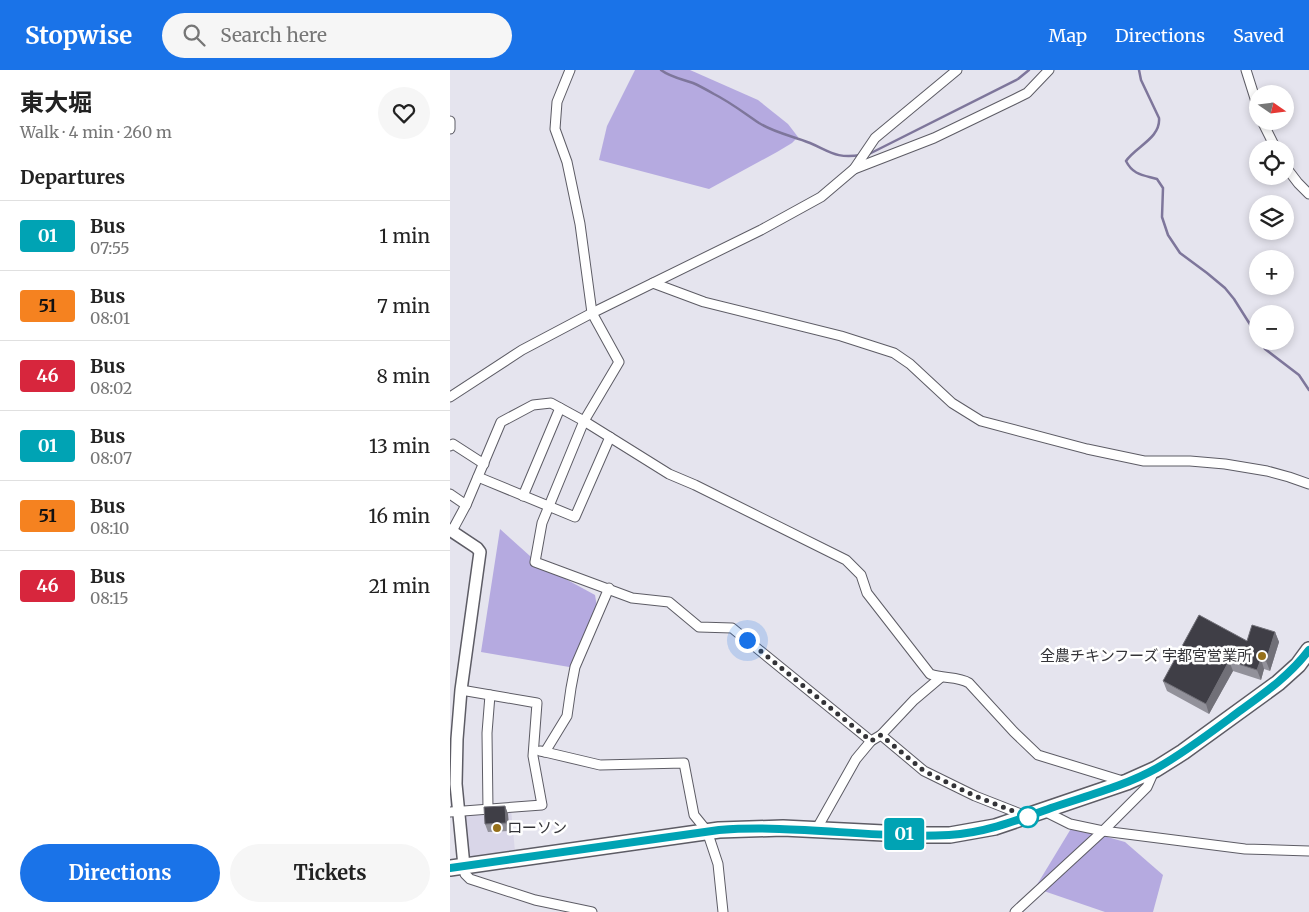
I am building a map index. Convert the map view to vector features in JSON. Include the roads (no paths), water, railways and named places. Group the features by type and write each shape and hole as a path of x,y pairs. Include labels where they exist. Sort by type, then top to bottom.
{"main road":[{"path":"457,867 707,831 752,827 924,835 950,835 988,829 1029,817 1127,782 1156,769 1183,752 1278,683 1298,664 1309,650"}],"street":[{"path":"570,70 557,102 554,129 567,162 580,224 592,313 619,362 584,420 542,523 535,562 632,598 669,602 699,626 732,628 871,741"},
{"path":"450,397 522,350 821,197 856,165 875,138 957,70"},
{"path":"856,165 934,138 1007,104 1027,93 1049,70"},
{"path":"1246,70 1251,85"},
{"path":"450,121 450,130"},
{"path":"1294,178 1309,194"},
{"path":"653,283 704,302 841,336 894,353 910,364 952,404 981,421 1088,449 1144,461 1190,461 1225,464 1267,471 1309,484"},
{"path":"592,912 535,900 470,879 457,867 454,812 457,739 461,690 480,552 478,548 451,531 466,505 501,422 533,405 551,403 584,420 669,474 846,560 861,575 867,594 930,674 940,678 963,679 969,683 1038,755 1127,782"},
{"path":"523,496 560,408"},
{"path":"478,477 575,517 610,437"},
{"path":"450,446 453,444 484,464"},
{"path":"450,494 466,505"},
{"path":"545,752 568,716 575,667 609,588"},
{"path":"816,830 856,759 871,741 881,735 914,700 940,678"},
{"path":"454,812 542,805 534,750 537,703 461,690"},
{"path":"488,809 487,733 490,695"},
{"path":"881,735 924,771 975,796 1029,817"},
{"path":"534,750 600,765 684,763 694,815 707,831 718,864 723,912"},
{"path":"1015,912 1103,831 1147,787 1156,769"},
{"path":"1044,811 1070,824 1103,831 1245,849 1309,851"}],"waterway":[{"path":"661,70 693,83 726,100 771,129 834,154 846,156 861,155"},
{"path":"869,154 1018,79 1029,70"},
{"path":"1139,70 1141,80 1159,118 1159,125 1152,137 1126,161 1135,172 1157,179 1163,188 1162,217 1168,235 1180,253 1225,288 1249,323"},
{"path":"1266,350 1299,375 1309,390"}],"place":[{"name":"全農チキンフーズ 宇都宮営業所","path":"1262,656"},
{"name":"ローソン","path":"497,828"}]}
